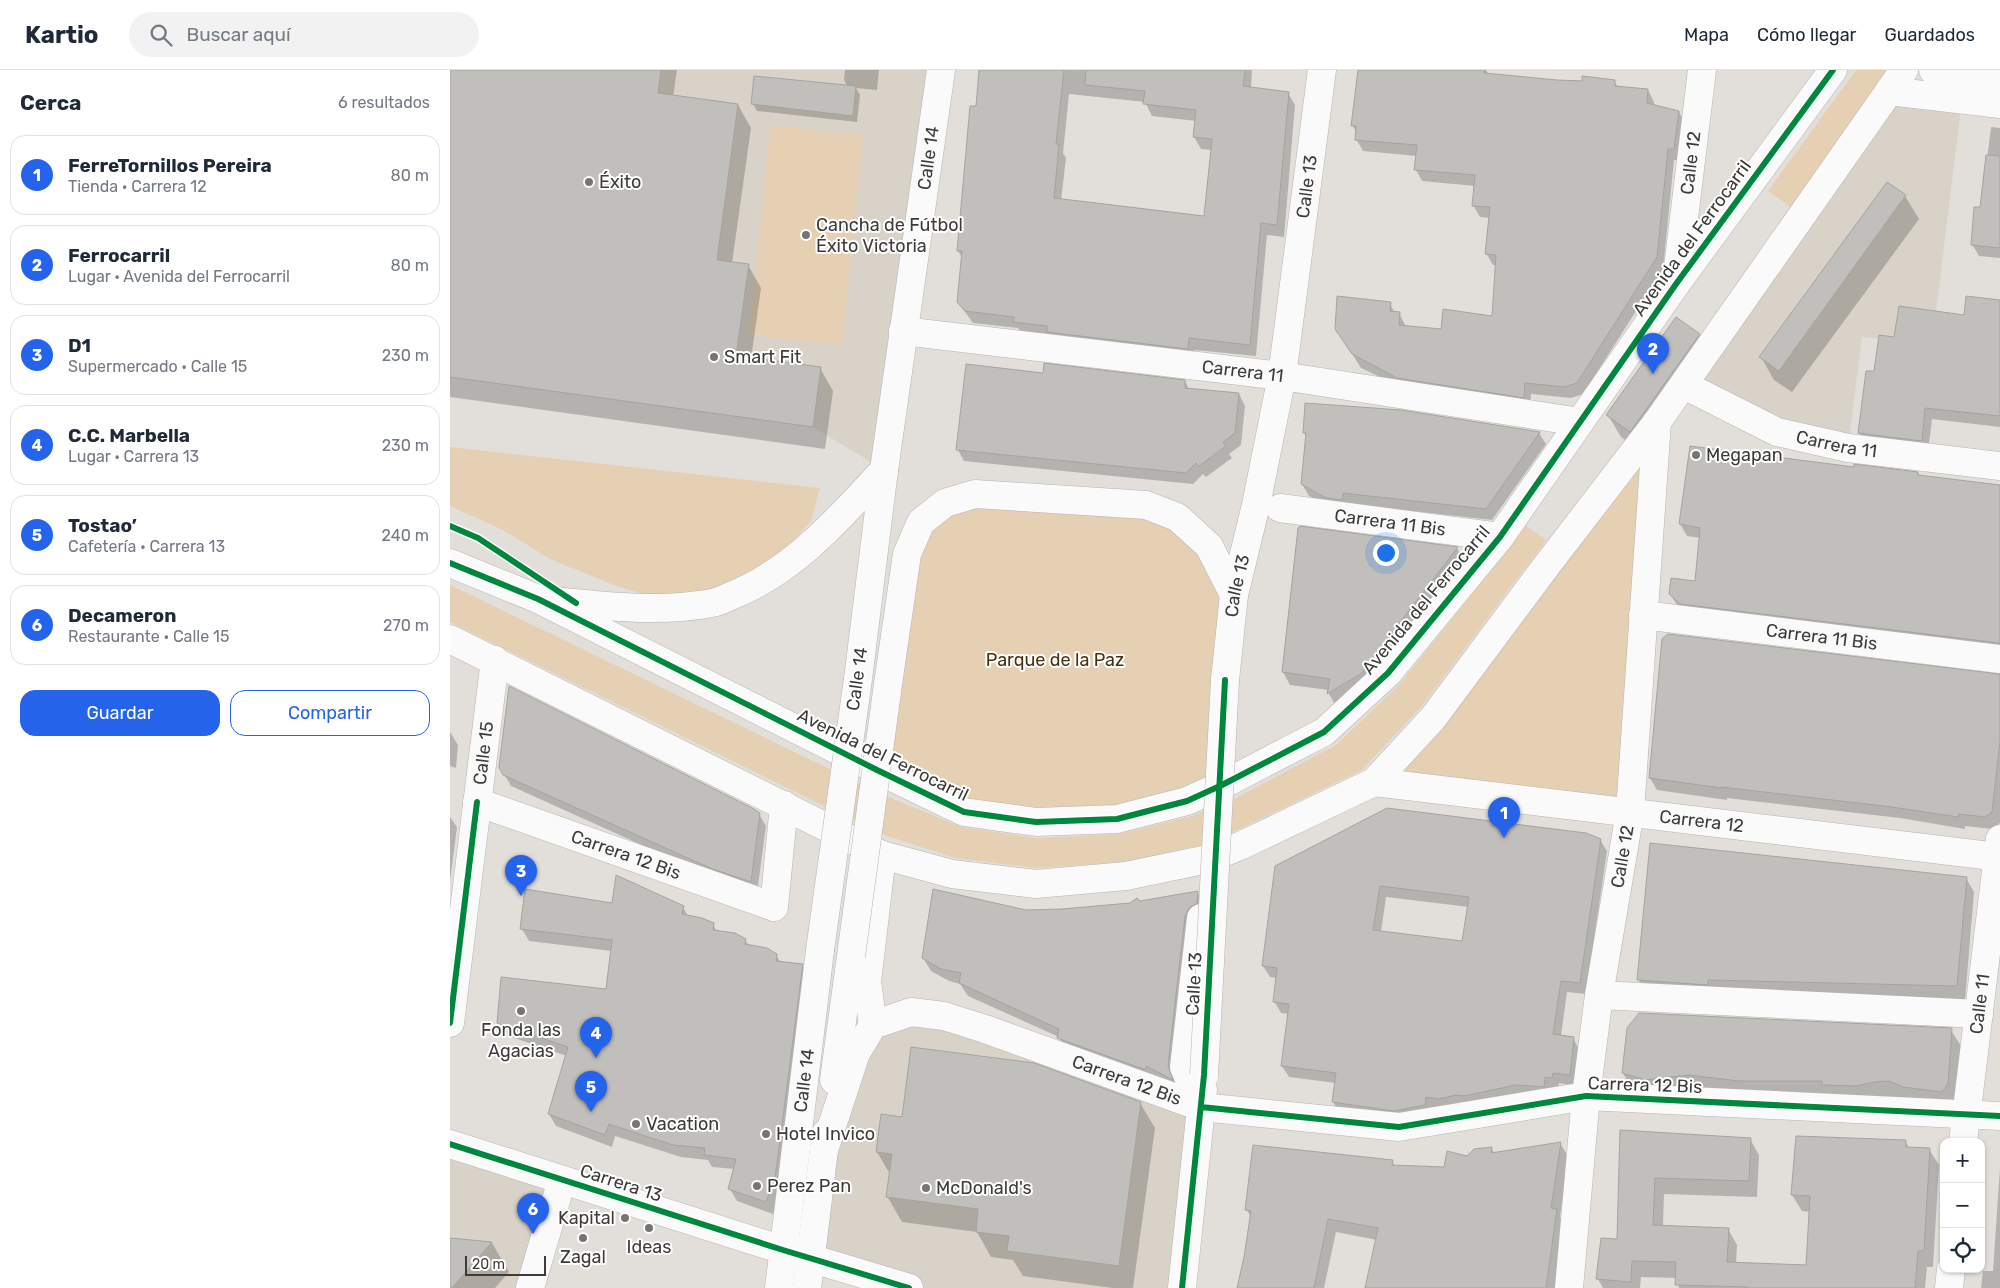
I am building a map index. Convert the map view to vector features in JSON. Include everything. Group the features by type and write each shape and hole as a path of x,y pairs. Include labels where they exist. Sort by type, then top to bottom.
{"main road":[{"name":"Calle 14","path":"779,1288 820,950 858,679 903,331 941,70"},
{"name":"Calle 13","path":"1182,1288 1204,1075 1225,680 1234,595 1256,505 1282,376 1322,70"},
{"name":"Calle 12","path":"1676,284 1702,70"},
{"name":"Avenida del Ferrocarril","path":"450,563 538,599 964,812 1036,822 1117,819 1187,801 1324,732 1388,674 1500,537 1676,284 1833,70"},
{"path":"1933,70 2000,78"},
{"path":"450,639 784,805 882,856 952,874 1036,884 1126,876 1208,860 1374,782 1433,718 1547,565 1658,422 1896,81 2000,104"},
{"name":"Carrera 11","path":"903,331 1282,376 1580,422"},
{"name":"Carrera 11","path":"1684,385 1777,432 1848,448 2000,466"},
{"name":"Calle 12","path":"1568,1288 1586,1096 1599,994 1630,812 1658,422"},
{"path":"538,599 652,609 714,603 755,586 791,561 834,523 884,470"},
{"name":"Calle 14","path":"807,1288 824,1150 907,554 921,522 945,503 975,494 1146,505 1177,517 1209,546 1234,595"},
{"name":"Carrera 11 Bis","path":"1280,508 1500,537"},
{"name":"Carrera 11 Bis","path":"1643,615 2000,659"},
{"name":"Calle 15","path":"450,1023 495,660"},
{"name":"Carrera 12","path":"1374,782 1630,812 1999,850"},
{"name":"Carrera 12 Bis","path":"477,802 774,907 784,805"},
{"name":"Calle 11","path":"1963,1138 1999,850"},
{"path":"824,1150 856,1053 873,1025 867,982 882,856"},
{"name":"Calle 13","path":"1201,1107 1184,1067 1208,860"},
{"path":"1599,994 1979,1014"},
{"name":"Carrera 12 Bis","path":"873,1025 911,1012 944,1016 1201,1107 1399,1127 1586,1096 2000,1116"},
{"name":"Carrera 13","path":"450,1144 909,1288"},
{"path":"530,1288 562,1180"},
{"path":"1949,1288 1951,1273"}],"shaded area":[{"name":"Éxito","path":"450,70 941,70 884,470 813,427 450,377"},
{"path":"1889,91 1962,101 1932,344 1862,337 1848,448 1684,385"},
{"path":"911,1012 1201,1107 1182,1288 909,1288 810,1258 856,1053"},
{"path":"450,1144 562,1180 530,1288 450,1288"}],"green space":[{"path":"1856,70 1887,70 1790,207 1768,191"},
{"name":"Cancha de Fútbol Éxito Victoria","path":"770,126 863,135 842,345 749,335"},
{"path":"1657,422 1630,812 1374,782"},
{"path":"450,447 820,488 811,521 785,550 715,593 648,595 619,587 550,559 503,530 450,506"},
{"name":"Parque de la Paz","path":"945,503 1177,517 1234,595 1222,785 1036,822 877,770 907,554"},
{"path":"1526,526 1546,540 1421,707 1362,770 1203,845 1124,862 1036,868 955,858 881,834 450,622 450,585 879,793 961,827 1036,838 1119,834 1192,816 1236,798 1336,745 1399,685"}],"building":[{"name":"Éxito","path":"450,70 661,70 658,93 738,104 717,260 749,264 736,356 821,367 813,427 450,377"},
{"path":"979,70 1064,70 1056,144 1059,144 1054,198 1204,216 1212,139 1193,137 1196,110 1143,104 1145,91 1085,85 1086,70 1245,70 1243,86 1289,92 1277,225 1261,223 1250,345 1189,338 1188,349 1047,332 1047,326 1013,322 1014,317 965,311 957,302 962,251 957,251 970,106 976,106"},
{"path":"1358,70 1485,70 1484,73 1557,80 1582,81 1582,76 1615,80 1615,86 1648,89 1647,103 1679,111 1674,149 1668,149 1657,257 1577,383 1564,387 1525,383 1524,398 1397,378 1352,354 1335,329 1337,296 1391,302 1390,311 1400,312 1399,325 1441,329 1443,309 1492,316 1496,255 1485,254 1490,207 1472,206 1475,175 1414,170 1417,145 1355,140 1356,126 1351,126"},
{"path":"754,76 856,86 853,116 751,104"},
{"path":"1986,155 2000,156 2000,248 1971,245 1974,207 1980,207"},
{"path":"1887,182 1906,195 1779,371 1759,357"},
{"path":"1966,296 2000,300 2000,416 1925,408 1922,441 1858,433 1866,371 1874,371 1879,335 1894,337 1899,306 1964,315"},
{"path":"1676,317 1700,334 1630,432 1606,415"},
{"path":"1044,363 1185,380 1185,388 1239,393 1235,433 1223,442 1226,446 1199,466 1196,463 1186,473 956,450 966,364 1043,373"},
{"path":"1305,403 1401,410 1540,432 1486,509 1343,493 1342,500 1326,498 1301,484 1306,433 1303,433"},
{"path":"1690,446 1854,467 1854,464 1918,472 1918,475 2000,485 2000,643 1680,604 1669,594 1671,578 1695,581 1700,528 1679,524"},
{"path":"1300,526 1458,547 1362,673 1327,694 1330,679 1282,672 1298,528"},
{"path":"1668,634 2000,674 2000,741 1992,812 1985,817 1959,814 1958,817 1892,807 1649,778 1662,639"},
{"path":"509,686 760,813 751,882 710,868 503,775 499,767"},
{"path":"1387,808 1586,833 1601,839 1580,983 1561,981 1553,1034 1574,1037 1570,1075 1553,1073 1552,1078 1545,1077 1544,1087 1516,1085 1464,1096 1456,1095 1439,1099 1426,1097 1425,1105 1394,1111 1332,1102 1336,1073 1281,1066 1289,1004 1273,1002 1277,968 1262,966 1275,866","holes":["1380,886 1469,897 1462,941 1373,930"]},
{"path":"1650,843 1967,877 1957,986 1708,980 1708,985 1637,980"},
{"path":"616,875 684,906 682,914 702,918 714,923 713,930 735,933 746,939 745,944 767,948 777,954 776,961 803,964 775,1178 766,1202 728,1189 736,1159 704,1155 705,1148 673,1145 609,1124 605,1135 548,1114 568,1047 497,1023 501,977 606,989 612,940 520,929 525,889 612,903"},
{"path":"933,889 1026,910 1130,903 1137,898 1140,901 1198,891 1197,903 1189,908 1185,916 1168,1065 1173,1080 1146,1066 1146,1070 1057,1038 1059,1029 959,983 961,973 941,969 922,958"},
{"path":"1639,1013 1952,1028 1948,1084 1942,1092 1903,1087 1889,1081 1856,1086 1822,1085 1822,1081 1739,1081 1688,1075 1645,1080 1622,1073 1627,1028"},
{"path":"911,1047 1034,1063 1141,1102 1119,1266 1007,1251 1009,1236 976,1232 978,1209 886,1197 892,1154 876,1152 881,1114 902,1117"},
{"path":"1620,1130 1751,1138 1749,1181 1655,1178 1653,1225 1729,1228 1727,1262 1806,1265 1810,1196 1791,1195 1796,1136 1906,1140 1906,1147 1930,1148 1924,1251 1918,1251 1915,1288 1748,1288 1675,1285 1676,1262 1632,1261 1631,1282 1596,1279 1601,1238 1617,1239"},
{"path":"1561,1142 1551,1208 1557,1209 1546,1288 1365,1288 1378,1228 1328,1219 1314,1288 1237,1288 1251,1211 1245,1210 1253,1145 1393,1160 1392,1165 1444,1167 1447,1151 1467,1156 1474,1149 1492,1147 1491,1153"},
{"path":"450,1238 492,1242 452,1288 450,1288"}],"cycle path":[{"path":"450,563 538,599 964,812 1036,822 1117,819 1187,801 1324,732 1388,673 1500,537 1676,284 1833,70"},
{"path":"450,526 478,538 576,603"},
{"path":"1182,1288 1204,1075 1225,680"},
{"path":"450,1023 477,802"},
{"path":"1201,1107 1399,1127 1586,1096 2000,1116"},
{"path":"450,1144 909,1288"}],"place":[{"name":"Éxito","path":"589,182"},
{"name":"Cancha de Fútbol Éxito Victoria","path":"806,235"},
{"name":"Smart Fit","path":"714,357"},
{"name":"Ferrocarril","path":"1653,374"},
{"name":"Megapan","path":"1696,455"},
{"name":"FerreTornillos Pereira","path":"1504,838"},
{"name":"D1","path":"521,896"},
{"name":"Fonda las Agacias","path":"521,1011"},
{"name":"C.C. Marbella","path":"596,1058"},
{"name":"Tostao’","path":"591,1112"},
{"name":"Vacation","path":"636,1124"},
{"name":"Hotel Invico","path":"766,1134"},
{"name":"Perez Pan","path":"757,1186"},
{"name":"McDonald's","path":"926,1188"},
{"name":"Kapital","path":"625,1218"},
{"name":"Ideas","path":"649,1228"},
{"name":"Decameron","path":"533,1234"},
{"name":"Zagal","path":"583,1238"}]}
